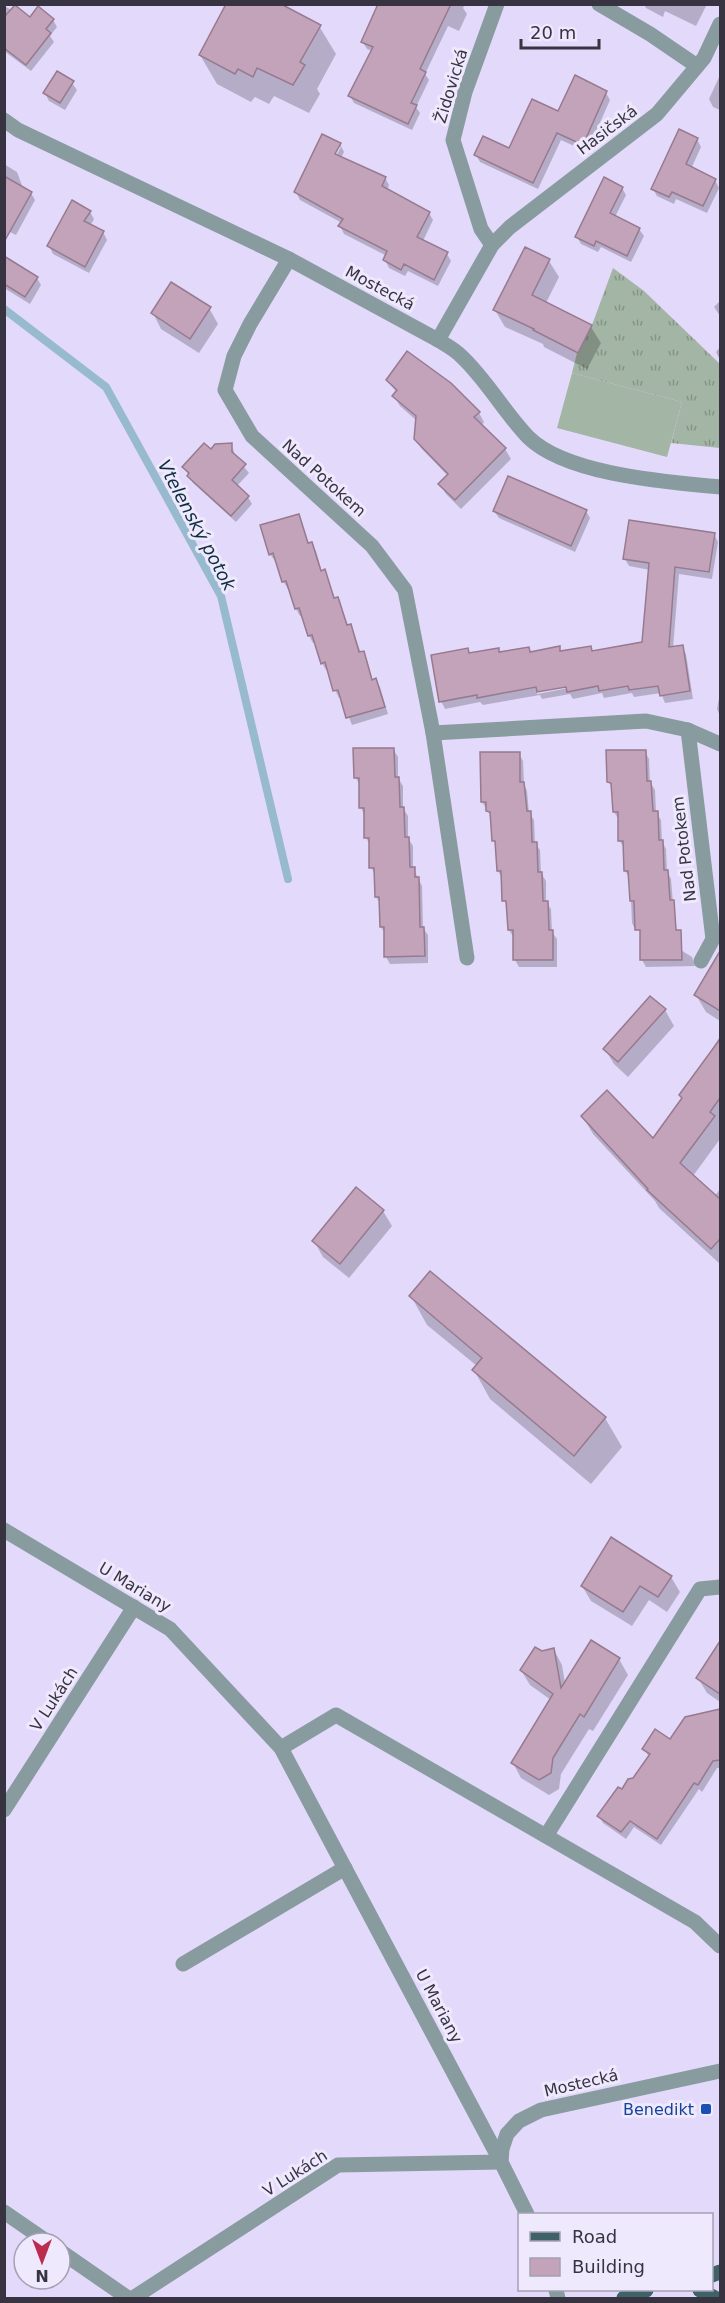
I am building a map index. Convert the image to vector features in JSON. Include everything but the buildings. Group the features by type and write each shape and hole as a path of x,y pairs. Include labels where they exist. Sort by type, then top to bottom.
{"main road":[{"path":"624,2298 641,2291"}],"street":[{"name":"Židovická","path":"492,245 481,230 453,140 465,92 497,4"},
{"path":"599,4 650,34 697,66"},
{"name":"Hasičská","path":"438,340 492,245 510,227 657,114 704,58 720,24"},
{"name":"Mostecká","path":"4,120 18,130 289,259 438,340 461,355 529,438 552,455 588,468 679,483 720,487"},
{"name":"Nad Potokem","path":"289,259 250,324 234,356 225,390 252,436 372,546 405,590 434,733 467,958"},
{"path":"434,733 646,721 688,730 720,744"},
{"name":"Nad Potokem","path":"688,730 713,939 701,961"},
{"name":"U Mariany","path":"4,1530 170,1629 281,1748 501,2162"},
{"path":"546,1836 700,1588 720,1587"},
{"name":"V Lukách","path":"4,1810 134,1607"},
{"path":"281,1748 336,1715 695,1922 720,1946"},
{"path":"183,1964 345,1868"},
{"name":"Mostecká","path":"501,2162 507,2134 519,2121 541,2110 720,2071"},
{"path":"501,2162 526,2213"},
{"name":"V Lukách","path":"134,2298 338,2165 501,2162"},
{"path":"4,2212 32,2231"},
{"path":"72,2259 128,2298"}],"green space":[{"path":"613,268 644,291 720,364 720,448 671,443 682,402 572,373 577,353 592,325"},
{"path":"572,373 682,402 667,457 557,428"}],"waterway":[{"name":"Vtelenský potok","path":"4,309 106,387 221,596 288,879"}],"place":[{"name":"Benedikt","path":"706,2109"}]}
